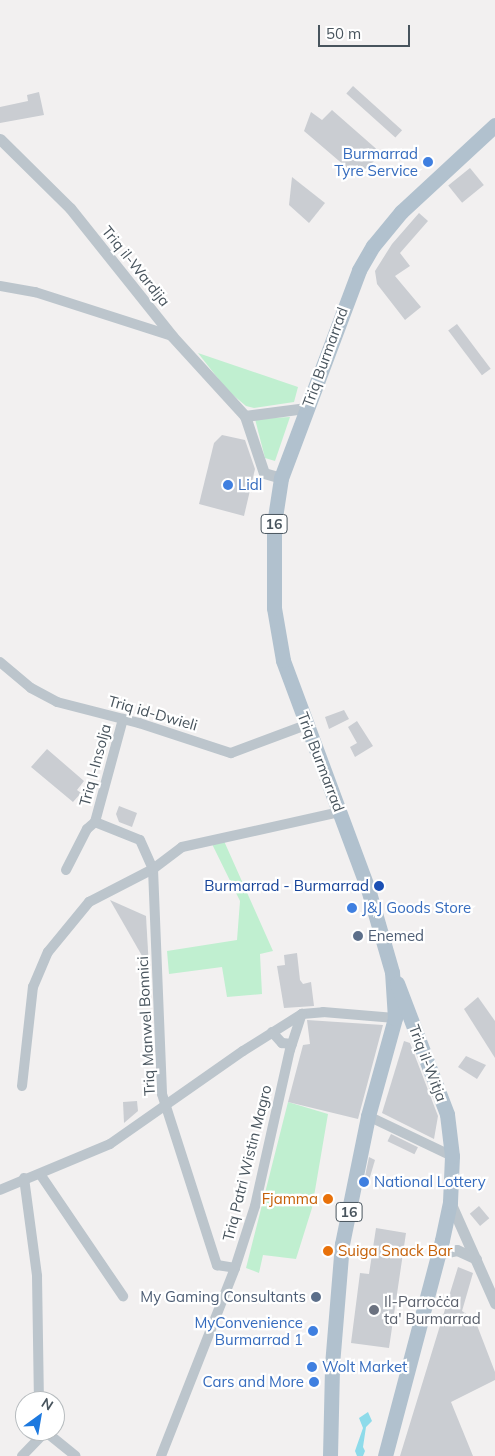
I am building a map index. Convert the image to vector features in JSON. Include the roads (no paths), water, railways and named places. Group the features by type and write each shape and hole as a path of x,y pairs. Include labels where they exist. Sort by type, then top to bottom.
{"main road":[{"name":"Triq Burmarrad","path":"330,1456 332,1365 342,1244 368,1116 395,1018 392,972 368,889 283,660 274,608 274,524 282,478 306,408 346,300 372,246 401,212 495,125"},
{"name":"Triq il-Witja","path":"392,972 447,1114 452,1156"},
{"name":"16","path":"385,1456 450,1202 452,1156"}],"street":[{"name":"Triq il-Wardija","path":"0,139 70,208 172,336 244,416 264,473 282,478"},
{"path":"0,286 35,292 172,336"},
{"path":"244,416 306,408"},
{"name":"Triq id-Dwieli","path":"0,662 31,688 57,702 123,719 231,753 306,725"},
{"name":"Triq l-Insolja","path":"66,870 87,829 95,822 123,719"},
{"path":"22,1086 32,987 48,952 89,902 153,869 182,847 340,812"},
{"name":"Triq Manwel Bonnici","path":"95,822 140,840 153,869 162,1094 217,1265 236,1268"},
{"path":"0,1190 24,1178 40,1174 110,1144 272,1032 302,1014 323,1012 395,1018"},
{"name":"Triq Patri Wistin Magro","path":"160,1456 236,1268 255,1206 292,1044 302,1014"},
{"path":"272,1032 282,1043 292,1044"},
{"path":"368,1116 452,1156"},
{"path":"40,1174 123,1296"},
{"path":"24,1178 37,1276 39,1391"},
{"path":"450,1202 495,1303"},
{"path":"438,1254 458,1250 476,1259"},
{"path":"22,1456 37,1441"},
{"path":"57,1441 76,1456"}],"water":[{"path":"368,1412 372,1421 366,1427 363,1447 365,1451 363,1456 357,1456 355,1451 363,1428 359,1418"}],"place":[{"name":"Burmarrad Tyre Service","path":"428,162"},
{"name":"Lidl","path":"228,485"},
{"name":"Burmarrad - Burmarrad","path":"379,886"},
{"name":"J&J Goods Store","path":"352,908"},
{"name":"Enemed","path":"358,936"},
{"name":"National Lottery","path":"364,1182"},
{"name":"Fjamma","path":"328,1199"},
{"name":"Suiga Snack Bar","path":"328,1251"},
{"name":"My Gaming Consultants","path":"316,1297"},
{"name":"Il-Parroċċa ta' Burmarrad","path":"374,1310"},
{"name":"MyConvenience Burmarrad 1","path":"313,1331"},
{"name":"Wolt Market","path":"312,1367"},
{"name":"Cars and More","path":"314,1382"}]}
